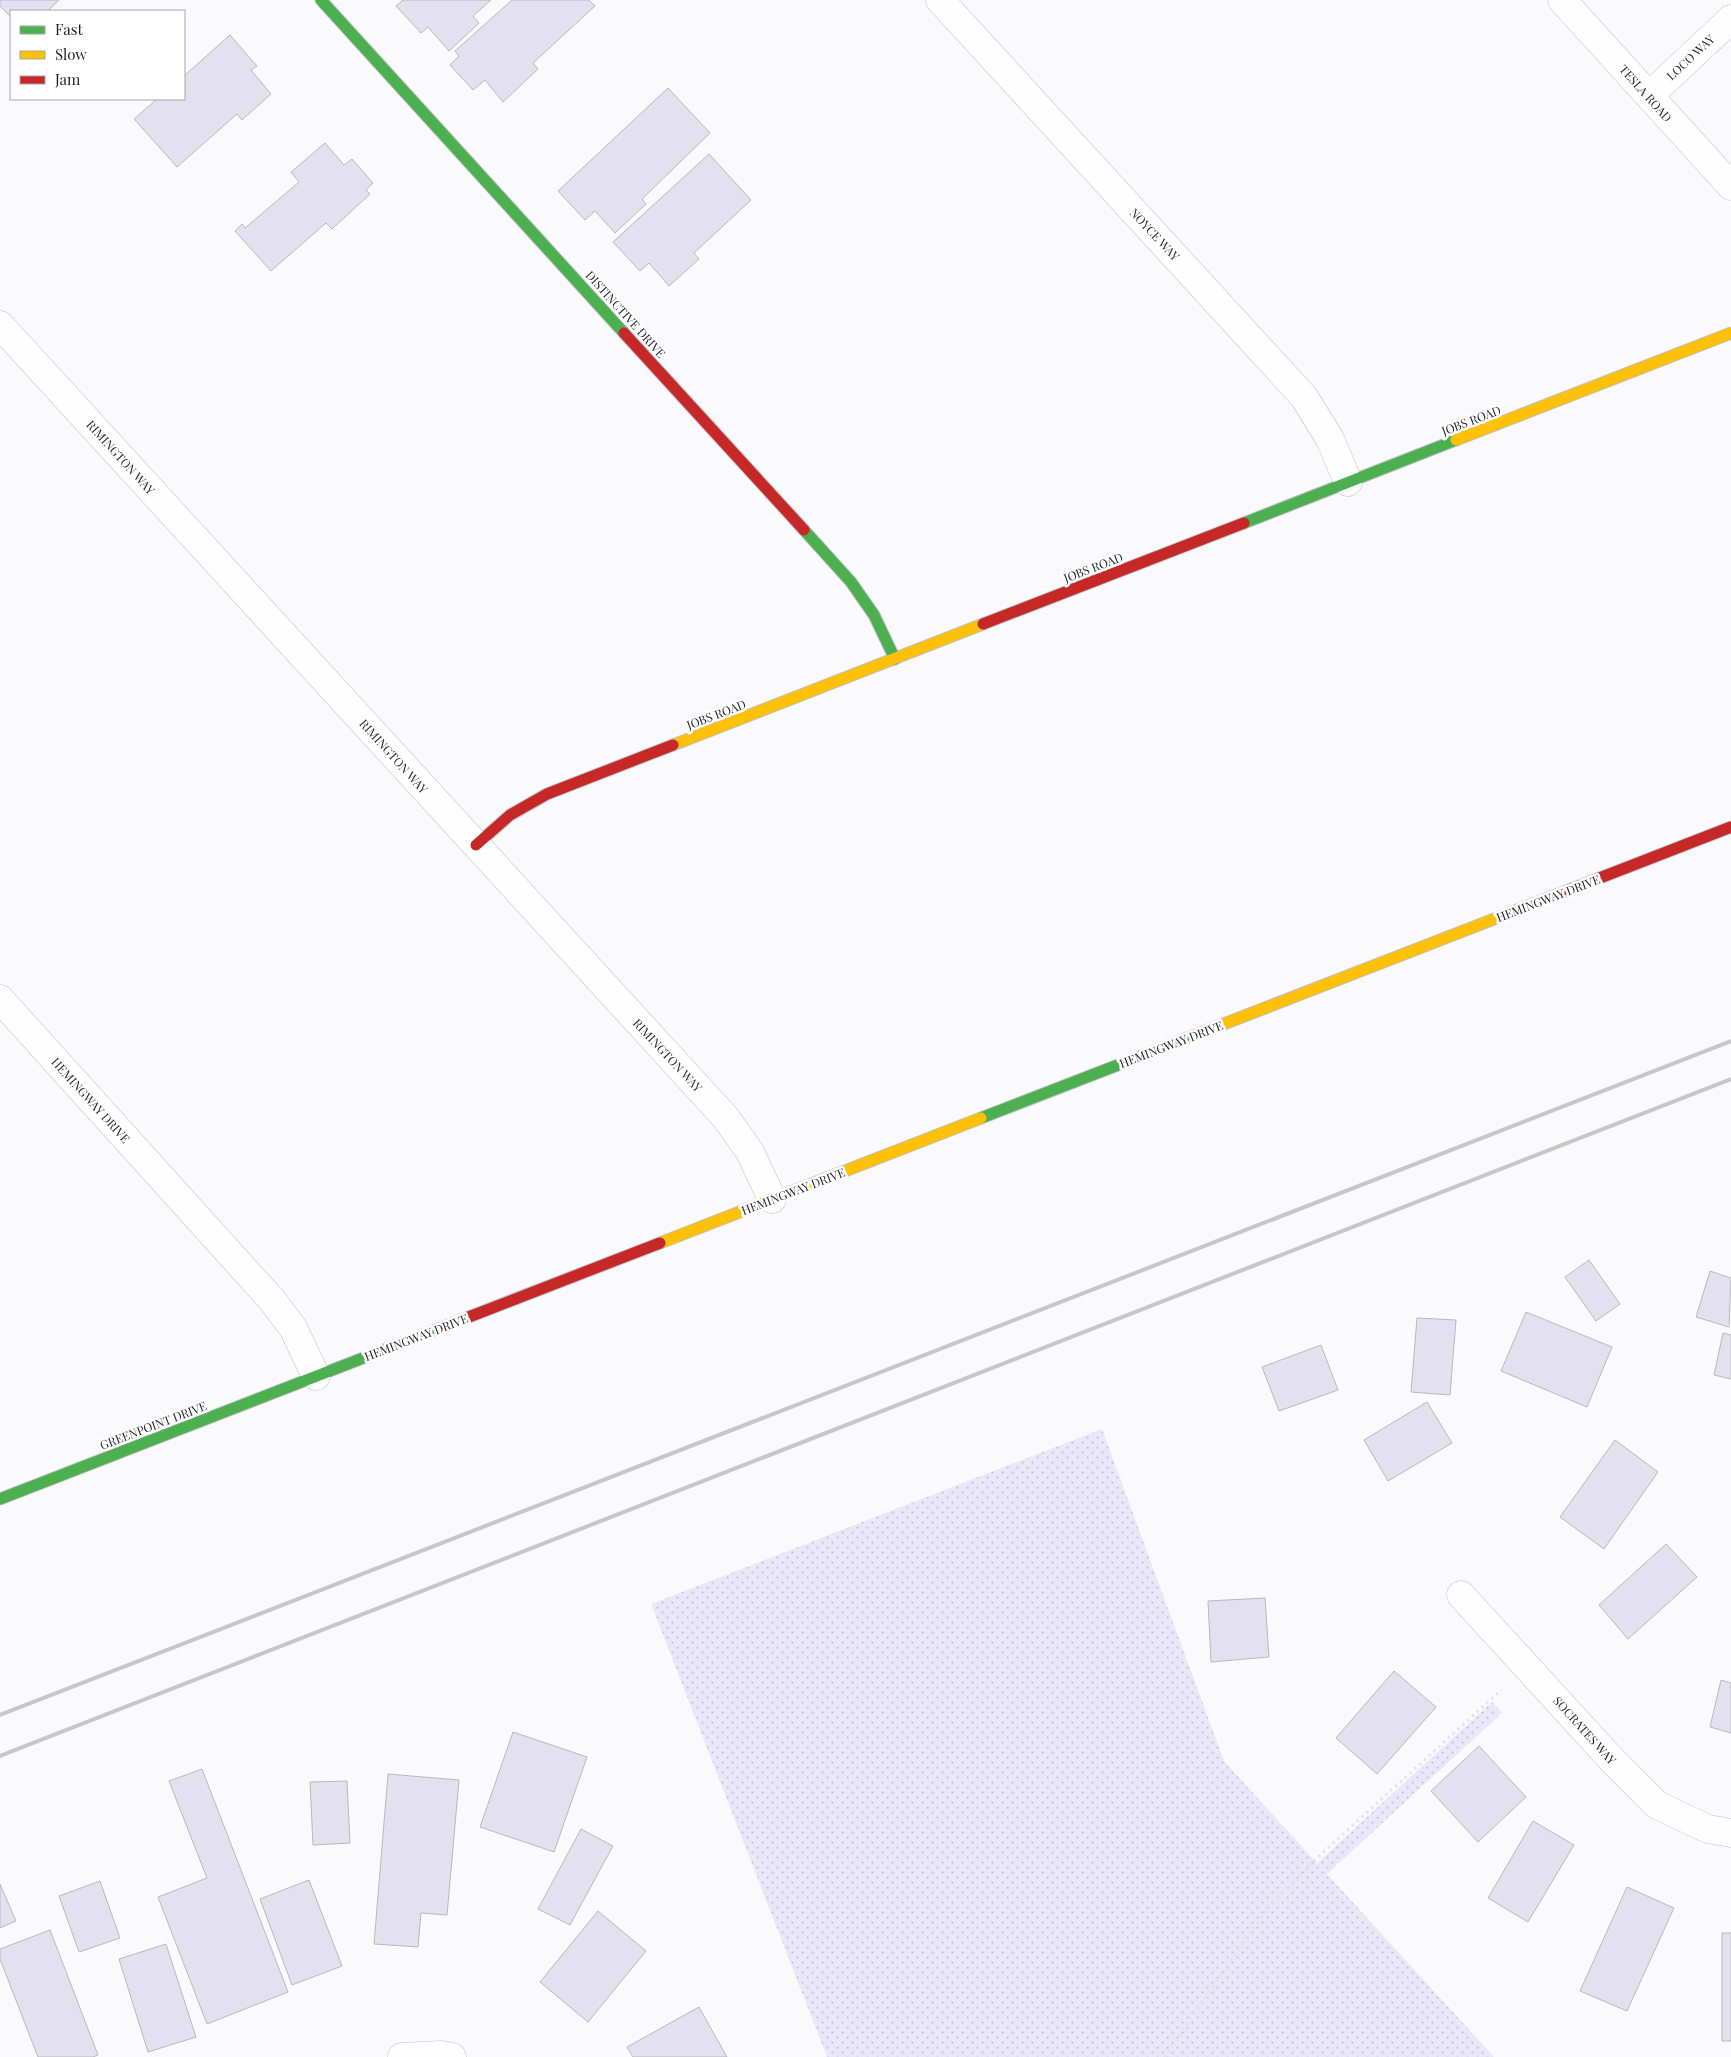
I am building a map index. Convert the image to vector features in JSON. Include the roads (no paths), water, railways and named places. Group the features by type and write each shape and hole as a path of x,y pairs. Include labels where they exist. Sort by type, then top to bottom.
{"street":[{"name":"DISTINCTIVE DRIVE","path":"321,0 851,582 874,615 895,659"},
{"name":"NOYCE WAY","path":"940,0 1304,397 1330,439 1348,482"},
{"name":"TESLA ROAD","path":"1562,0 1731,186"},
{"name":"LOCO WAY","path":"1649,96 1731,19"},
{"name":"RIMINGTON WAY","path":"0,325 726,1118 750,1152 772,1199"},
{"name":"JOBS ROAD","path":"476,845 510,815 547,794 1731,333"},
{"name":"HEMINGWAY DRIVE","path":"0,999 272,1300 293,1328 316,1376 1731,827"},
{"name":"GREENPOINT DRIVE","path":"0,1499 316,1376"},
{"name":"SOCRATES WAY","path":"1461,1595 1657,1805 1708,1829 1731,1833"},
{"path":"402,2057 441,2055 452,2057"}],"railway":[{"path":"0,1715 1731,1041"},
{"path":"0,1756 1731,1079"}]}
